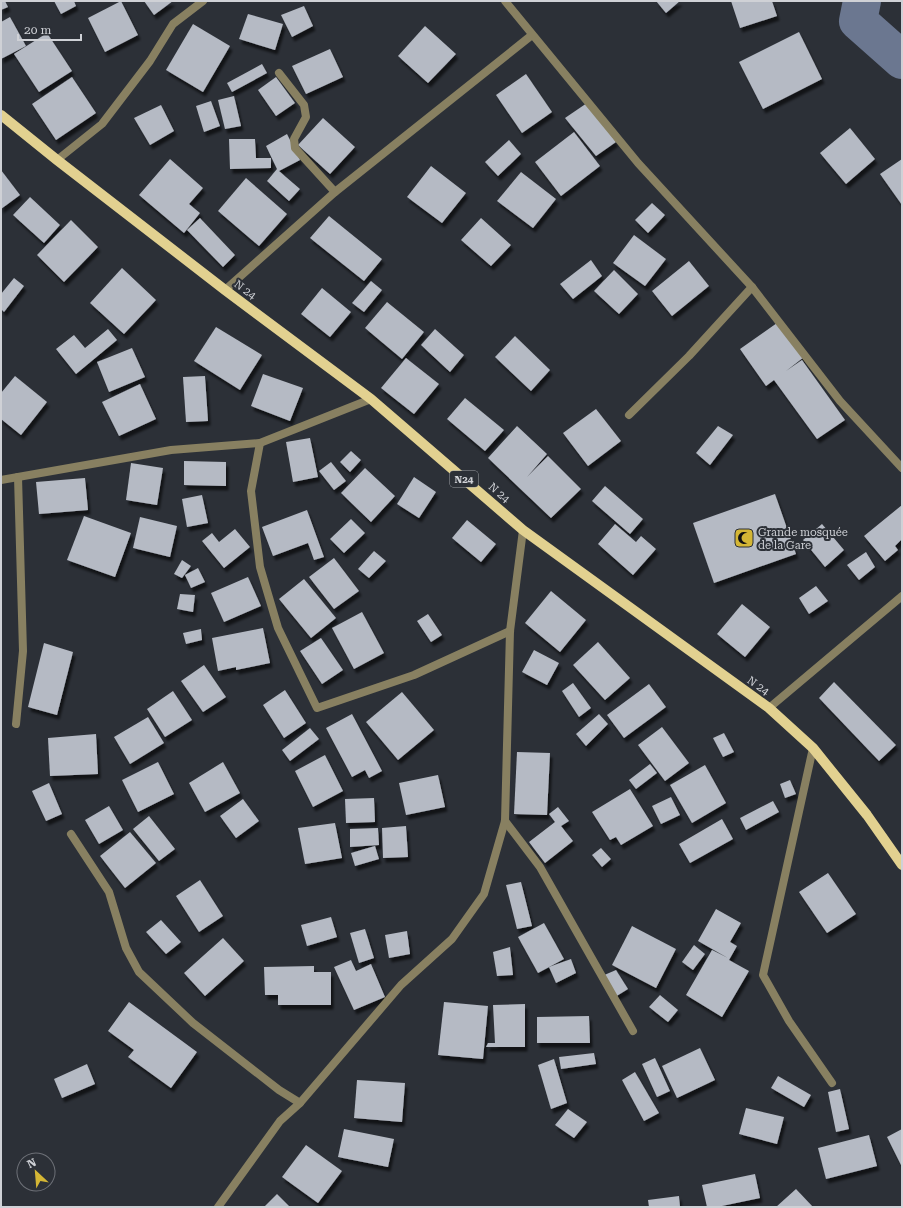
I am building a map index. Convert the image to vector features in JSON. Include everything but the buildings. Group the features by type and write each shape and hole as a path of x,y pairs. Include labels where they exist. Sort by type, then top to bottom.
{"main road":[{"name":"N 24","path":"1,115 225,290 371,399 523,530 769,708 813,748 867,815 902,864"}],"street":[{"path":"57,160 102,124 150,61 173,24 203,1"},
{"path":"505,1 638,163 752,287 840,401 902,468"},
{"path":"225,290 335,192 532,34"},
{"path":"279,73 304,105 306,117 294,139 295,148 335,192"},
{"path":"629,415 689,356 752,287"},
{"path":"1,480 171,450 260,443 371,399"},
{"path":"260,443 251,491 260,567 278,628 318,708 414,675 510,631"},
{"path":"16,724 23,651 18,477"},
{"path":"218,1207 280,1121 300,1103 401,985 452,939 484,894 505,821 510,631 523,530"},
{"path":"769,708 902,596"},
{"path":"813,748 763,975 789,1022 832,1083"},
{"path":"505,821 540,867 633,1031"},
{"path":"71,834 109,892 126,948 139,972 193,1023 279,1090 300,1103"}],"waterway":[{"path":"862,1 858,21 902,60"}],"place":[{"name":"Grande mosquée de la Gare","path":"744,538"}]}
